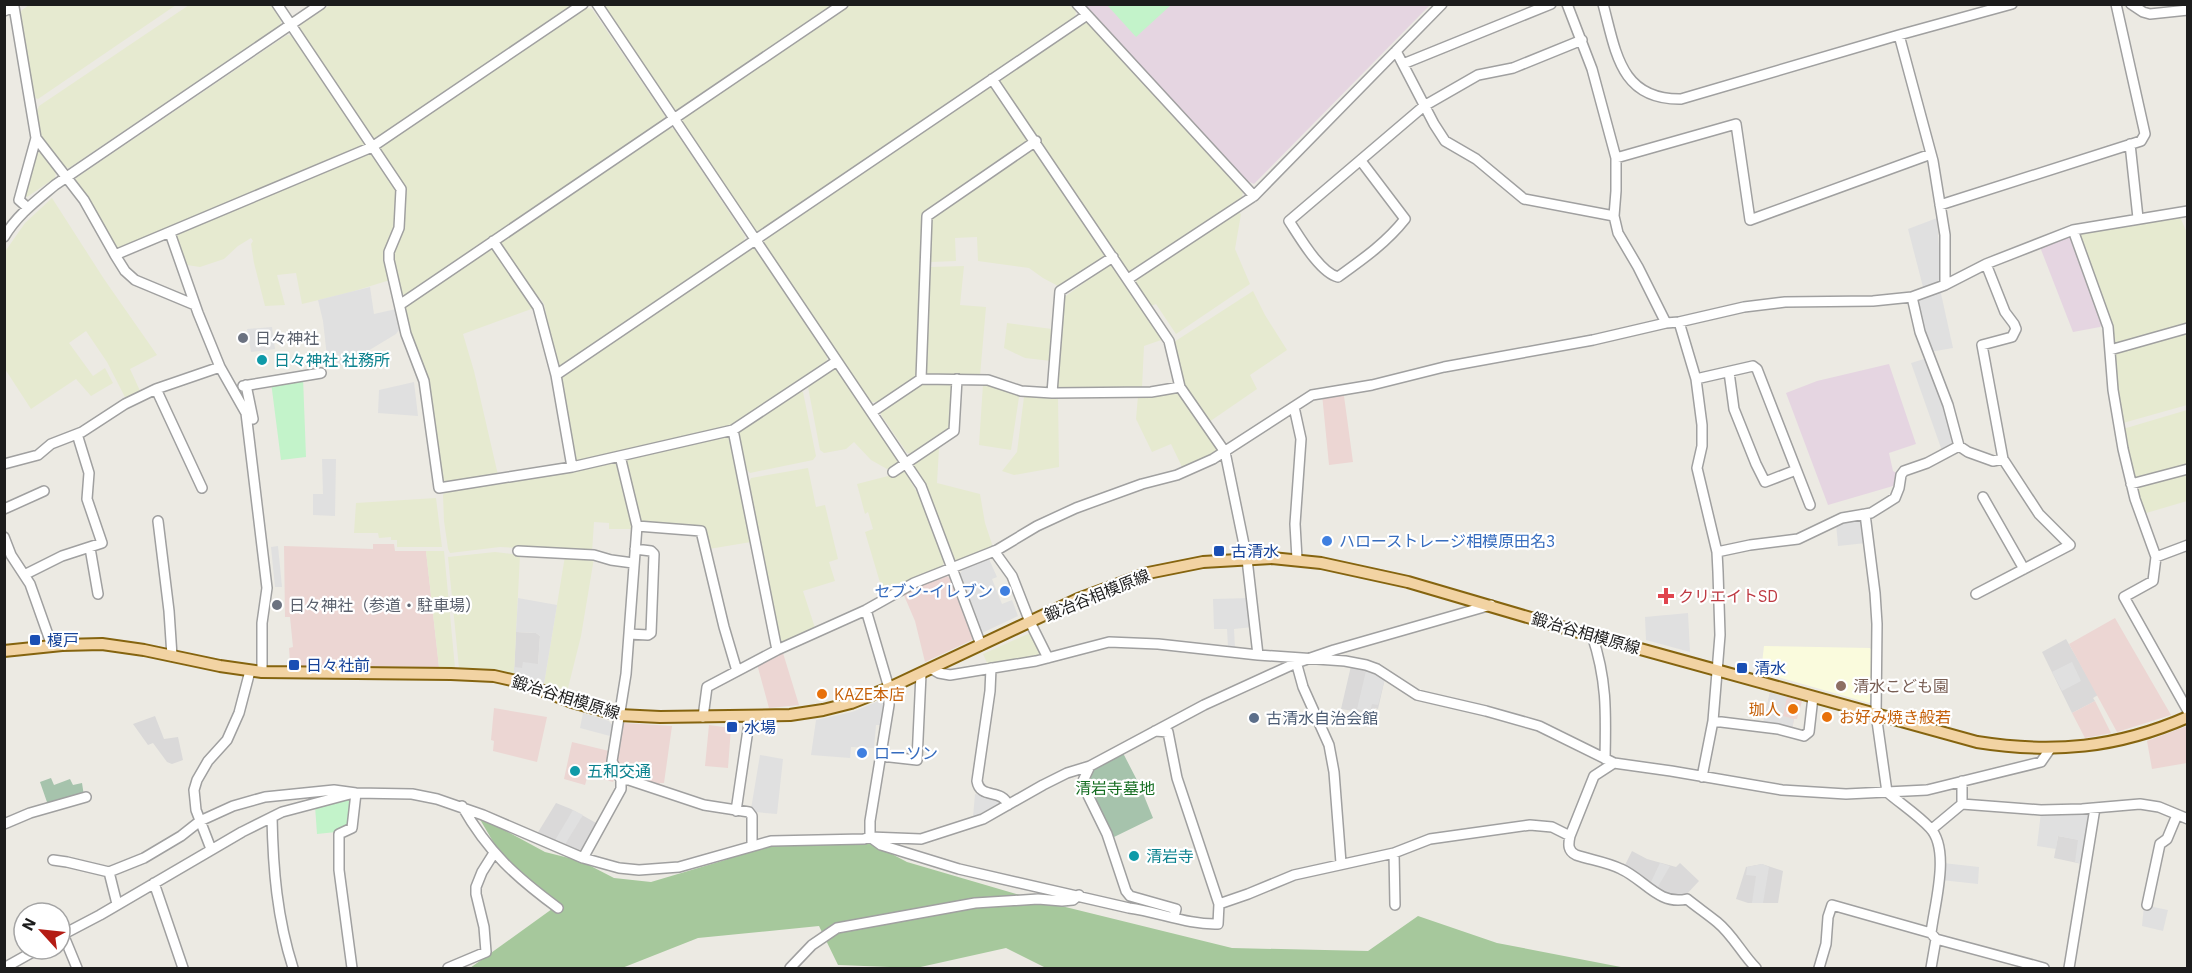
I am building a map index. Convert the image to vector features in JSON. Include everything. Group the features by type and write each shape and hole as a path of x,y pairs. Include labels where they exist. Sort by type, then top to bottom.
{"main road":[{"name":"鍛冶谷相模原線","path":"4,651 102,644 262,672 494,676 619,715 703,717 790,715 851,703 889,688 1100,590 1148,573 1192,564 1247,559 1297,559 1348,568 1491,605 1977,742 2050,749 2108,743 2153,732 2187,717"}],"street":[{"path":"277,4 401,189 399,228 389,252 406,334 424,381 439,488 572,467 733,430 837,361"},
{"path":"4,237 27,208 66,178 321,4"},
{"path":"115,255 372,147 583,4"},
{"path":"597,4 907,462 921,486 981,645"},
{"path":"401,304 843,4"},
{"path":"1077,4 1254,196"},
{"path":"1128,279 1254,196 1442,4"},
{"path":"1403,64 1551,4"},
{"path":"1567,4 1592,69 1616,158 1614,216 1618,233 1666,323"},
{"path":"1603,4 1618,60 1628,79 1650,95 1665,99 1681,99 2012,4"},
{"path":"1940,205 2140,141 2145,134 2116,4"},
{"path":"2131,4 2150,14 2187,10"},
{"path":"4,12 16,6 36,138 19,200 27,208"},
{"path":"556,375 1087,15"},
{"path":"1899,35 1931,154 1945,235 1945,285"},
{"path":"1361,161 1405,219 1394,233 1372,253 1338,277 1331,276 1313,256 1289,221 1424,106 1478,75 1513,68 1581,40"},
{"path":"1396,51 1445,141 1476,159 1524,199 1614,216"},
{"path":"992,79 1169,341 1180,387 1225,452 1247,559 1258,655"},
{"path":"1616,158 1736,124 1750,220 1931,154"},
{"path":"36,138 84,200 125,271 135,280 195,304"},
{"path":"921,379 927,216 1036,141"},
{"path":"2130,144 2138,218"},
{"path":"703,717 707,687 737,671 777,650 866,610 914,583 994,551 1037,526 1076,508 1142,484 1187,471 1225,452 1312,395 1372,385 1444,367 1593,340 1744,308 1785,302 1873,301 1912,297 1945,285 1986,264 2073,230 2187,211"},
{"path":"2073,230 2108,327 2113,390 2123,449 2135,499 2156,557 2153,581 2124,597 2187,711"},
{"path":"170,233 220,367 232,390 247,405"},
{"path":"493,241 538,307 556,375 572,467"},
{"path":"1052,393 1060,291 1113,257"},
{"path":"1976,594 2070,545 2039,514 2003,459 1982,345 2012,337 2016,329 2005,312 1986,264"},
{"path":"1912,297 1920,333 1948,405 1959,446 1968,452 1993,461 2003,459"},
{"path":"1678,322 1696,379 1702,425 1702,446 1697,468 1717,552 1720,635 1713,721 1702,777"},
{"path":"2110,350 2187,328"},
{"path":"1696,379 1753,366 1757,369 1810,505"},
{"path":"4,464 38,455 51,444 77,434 156,388 220,367"},
{"path":"1729,372 1734,409 1755,464 1765,482 1796,470"},
{"path":"232,390 246,385 321,374"},
{"path":"872,412 921,379 988,380 1021,391 1052,393 1152,392 1180,387"},
{"path":"893,472 954,431 957,379"},
{"path":"246,385 246,413 255,452 265,544 267,588 266,608 262,623 262,672"},
{"path":"156,388 202,488"},
{"path":"1294,407 1301,439 1295,524 1297,559"},
{"path":"733,430 777,650"},
{"path":"24,575 62,556 102,543 87,499 89,473 77,434"},
{"path":"1717,552 1798,539 1842,518 1865,514 1877,509 1895,498 1904,471 1927,463 1959,446"},
{"path":"583,858 621,789 621,780 612,761 626,674 637,526 620,456"},
{"path":"2131,484 2187,469"},
{"path":"4,509 44,491"},
{"path":"1983,497 2024,569"},
{"path":"1865,514 1877,624 1876,714 1887,792 1932,829 1940,847 1941,863 1931,969"},
{"path":"158,521 172,656"},
{"path":"637,526 701,531 726,638 737,671"},
{"path":"4,537 8,555 30,584 52,646"},
{"path":"2156,557 2187,545"},
{"path":"90,548 93,584 98,594"},
{"path":"630,634 648,635 651,633 654,554 651,551 635,549"},
{"path":"518,551 594,555 633,563"},
{"path":"994,551 1012,576 1030,622 1048,658"},
{"path":"53,861 108,872 161,849 200,821 249,801 273,796 334,790 412,795 436,799 462,807 583,858 619,868 639,870 689,864 771,841 870,837 921,838 983,819 1067,773 1090,766 1152,731 1296,661 1491,605"},
{"path":"866,610 889,688 890,705 870,821 870,837"},
{"path":"1592,635 1602,667 1610,761"},
{"path":"932,669 950,675 1048,658 1095,645 1122,642 1211,649 1296,661"},
{"path":"1312,658 1366,665 1390,676 1411,693 1539,726 1610,761 1782,790 1846,794 1927,790 2041,762 2050,749"},
{"path":"1296,661 1303,687 1329,745 1334,772 1341,863"},
{"path":"991,668 990,691 977,782 982,792 1000,796 1007,800 1008,805"},
{"path":"211,849 194,802 197,780 208,761 227,740 239,713 250,671"},
{"path":"881,756 917,760 921,674"},
{"path":"1713,721 1778,729 1804,736 1809,732 1813,697"},
{"path":"736,811 750,716"},
{"path":"870,837 881,845 959,869 1174,917 1185,922 1218,924 1219,904 1177,778 1168,732 1152,731"},
{"path":"1610,761 1594,776 1570,836 1568,846 1572,853 1619,867 1637,877 1660,896 1678,901 1687,899 1716,922 1741,948 1756,969"},
{"path":"1090,766 1082,783 1098,811 1126,891 1130,896 1176,909 1174,917"},
{"path":"621,780 629,780 704,805 749,812 752,816 752,845"},
{"path":"1962,781 1962,804"},
{"path":"72,929 273,816 292,808 356,793"},
{"path":"352,969 339,870 339,834 352,828 356,793"},
{"path":"273,796 273,869 285,944 293,969"},
{"path":"4,824 30,813 86,797"},
{"path":"1932,829 1962,804 2030,810 2139,804 2159,807 2187,819"},
{"path":"462,807 472,825 494,853 522,882 558,908"},
{"path":"2069,969 2095,808"},
{"path":"2147,905 2160,844 2167,838 2177,814"},
{"path":"1219,904 1294,875 1394,853 1430,839 1513,826 1552,827 1570,836"},
{"path":"448,969 486,951 476,887 494,853"},
{"path":"1394,853 1395,905"},
{"path":"108,872 117,904"},
{"path":"154,883 183,969"},
{"path":"790,969 812,945 837,928 975,903 1038,899 1062,901 1073,900 1079,895"},
{"path":"1819,969 1826,945 1828,917 1832,905 2044,969"}],"shaded area":[{"path":"1070,4 1076,11 1075,17 760,232 755,231 682,123 684,117 849,5"},
{"path":"29,5 176,5 38,99 33,97 20,14"},
{"path":"189,5 271,5 281,20 281,25 69,168 64,167 42,140 37,111 39,106"},
{"path":"330,5 576,5 377,139 371,138 299,32 300,25"},
{"path":"602,5 834,5 679,111 673,109"},
{"path":"1082,5 1430,5 1254,184 1247,181"},
{"path":"586,8 592,9 665,116 663,121 406,296 402,294 393,259 394,250 403,229 406,188 380,151 382,145"},
{"path":"1088,22 1243,192 1242,197 1133,272 1127,271 1000,83 1001,77 1083,23"},
{"path":"287,35 293,36 365,142 364,147 120,248 116,247 76,183 76,178"},
{"path":"988,86 993,87 1028,137 1027,143 922,215 918,371 916,377 878,402 871,402 764,244 765,237"},
{"path":"669,127 674,129 745,236 744,241 561,367 557,365 544,304 540,298 538,299 501,244 502,240"},
{"path":"1030,148 1035,149 1106,253 1105,258 1058,286 1029,268 978,261 977,237 955,238 956,261 931,262 928,259 931,218"},
{"path":"37,152 42,153 56,172 55,178 27,197 22,195"},
{"path":"368,153 373,154 398,191 390,280 302,304 296,273 277,275 285,305 265,306 254,263 251,238 224,259 200,267 187,265 177,237 178,232"},
{"path":"52,198 104,279 157,355 130,369 141,393 127,401 107,362 86,331 69,343 93,376 105,368 113,383 91,396 76,379 31,409 5,369 4,253 25,223"},
{"path":"1236,211 1241,214 1235,249 1250,284 1176,334 1156,304 1151,306 1136,283 1137,278"},
{"path":"2180,217 2187,233 2187,324 2117,343 2113,341 2112,325 2078,237 2080,233 2129,223"},
{"path":"1937,218 1941,277 1939,281 1923,287 1908,229"},
{"path":"2067,236 2072,239 2102,324 2100,327 2073,332 2040,247"},
{"path":"490,248 494,249 534,308 463,334 498,475 446,483 442,480 426,373 407,328 404,309 406,305"},
{"path":"749,248 755,249 828,356 826,362 733,426 577,461 574,459 560,380 562,375"},
{"path":"1110,264 1113,265 1164,339 1144,346 1142,388 1060,389 1056,385 1063,298"},
{"path":"964,266 960,305 986,307 980,376 927,374 923,371 928,271 931,267"},
{"path":"370,287 374,314 396,309 399,330 348,363 331,368 331,365 328,366 318,300"},
{"path":"1940,289 1953,348 1930,352 1922,328 1917,300"},
{"path":"1253,291 1287,350 1250,375 1257,389 1209,422 1183,385 1174,342"},
{"path":"1007,323 1052,329 1051,361 1025,358 1004,348"},
{"path":"272,327 275,349 251,352 247,329"},
{"path":"2187,333 2187,405 2123,423 2114,356"},
{"path":"1927,358 1955,442 1946,450 1941,448 1911,363"},
{"path":"1889,364 1916,444 1889,453 1893,471 1897,473 1893,486 1828,505 1786,393 1817,381"},
{"path":"831,368 837,369 898,460 897,465 887,469 871,460 854,442 846,449 824,453 820,450 808,387 810,383"},
{"path":"921,381 949,383 952,386 949,429 912,454 907,453 881,415 881,408"},
{"path":"414,382 418,416 378,413 379,390"},
{"path":"983,384 1016,393 1019,397 1011,450 979,445"},
{"path":"798,390 803,392 816,456 813,460 750,473 746,469 740,430"},
{"path":"1174,391 1179,393 1217,448 1216,453 1183,469 1171,444 1152,452 1136,419 1138,396"},
{"path":"1340,392 1344,396 1353,462 1329,465 1322,394"},
{"path":"1028,394 1058,397 1059,467 1014,475 1002,471 1017,452 1024,397"},
{"path":"2187,410 2187,465 2139,479 2134,476 2123,429"},
{"path":"727,434 732,438 751,542 709,549 704,527 638,521 626,463 628,458"},
{"path":"935,446 939,448 937,483 980,494 985,523 992,544 990,549 959,561 955,560 927,488 914,466 915,459"},
{"path":"322,459 336,459 335,516 313,515 313,494 323,494"},
{"path":"615,462 619,464 634,529 609,529 609,523 594,522 592,552 500,547 450,553 444,521 443,495 446,491"},
{"path":"808,468 816,507 825,505 838,559 829,562 835,581 803,591 815,628 783,643 780,641 749,482 751,478"},
{"path":"900,469 904,470 921,499 944,562 942,568 914,578 884,596 865,532 873,529 868,512 865,514 857,484 892,475"},
{"path":"2187,473 2187,501 2143,514 2138,491 2140,487"},
{"path":"436,498 442,547 397,547 397,540 391,540 391,537 379,538 378,533 354,533 356,503"},
{"path":"1863,519 1866,543 1838,546 1836,523"},
{"path":"373,544 394,544 395,551 426,551 439,667 297,666 297,662 290,663 289,648 293,647 290,617 285,617 284,546 373,549"},
{"path":"278,546 282,587 275,587 271,547"},
{"path":"426,551 444,551 455,668 439,667"},
{"path":"495,552 520,555 514,674 459,668 448,557"},
{"path":"565,556 594,558 581,636 567,692 544,684"},
{"path":"989,559 997,577 992,579 1002,604 1012,600 1018,616 982,633 960,574 963,569"},
{"path":"945,575 950,578 973,637 972,640 925,662 915,621 903,593"},
{"path":"518,598 557,605 544,684 534,681 535,679 514,674 514,667 522,668 523,662 538,664 540,636 536,633 516,632"},
{"path":"1250,598 1253,627 1234,629 1235,648 1228,647 1227,629 1214,629 1213,599"},
{"path":"1688,613 1690,652 1646,640 1645,617"},
{"path":"2115,618 2171,715 2117,732 2069,644"},
{"path":"516,632 536,633 540,636 538,665 534,681 514,674"},
{"path":"1032,632 1044,656 988,665 983,654"},
{"path":"2066,639 2098,695 2093,698 2095,701 2072,713 2042,652"},
{"name":"清水こども園","path":"1764,646 1870,648 1873,652 1872,700 1869,703 1761,672"},
{"path":"783,653 799,705 769,708 757,664"},
{"path":"2072,662 2081,681 2062,691 2052,672"},
{"path":"1351,666 1367,669 1385,678 1378,709 1375,708 1371,714 1341,709"},
{"path":"1366,671 1373,671 1379,675 1379,678 1385,679 1378,705 1372,704 1370,712 1357,709"},
{"name":"珈人","path":"1770,692 1802,701 1792,730 1763,724"},
{"name":"珈人","path":"1770,692 1787,697 1783,716 1794,719 1792,730 1763,724"},
{"path":"879,701 885,702 881,725 876,725 874,748 851,747 850,758 811,755 816,720 852,712"},
{"path":"2095,701 2111,733 2085,738 2072,713"},
{"path":"494,708 547,717 537,762 493,751 494,741 491,740"},
{"path":"583,713 609,721 612,725 610,736 580,728"},
{"path":"155,716 164,739 178,737 183,760 172,764 167,762 153,743 148,745 133,724"},
{"path":"624,723 672,726 664,783 660,783 660,787 623,775 616,757 620,726"},
{"path":"709,725 731,728 728,768 705,766"},
{"path":"2187,726 2187,763 2152,769 2147,741"},
{"path":"572,742 609,751 609,767 615,777 613,782 591,776 587,778 585,785 564,779"},
{"path":"760,755 783,759 777,814 754,812 751,809"},
{"path":"975,794 1002,799 1001,804 973,817"},
{"path":"556,803 598,824 582,850 576,851 537,834"},
{"path":"573,810 583,815 564,846 554,842"},
{"path":"2088,811 2091,815 2082,864 2075,862 2078,840 2058,836 2056,849 2037,846 2041,812"},
{"path":"2058,836 2086,841 2082,864 2054,858"},
{"path":"1632,851 1647,859 1676,867 1680,863 1699,881 1684,897 1663,895 1624,867"},
{"path":"1660,863 1670,866 1656,890 1650,884"},
{"path":"1943,863 1979,867 1978,884 1941,880"},
{"path":"1762,864 1783,871 1778,903 1748,903 1736,899 1746,867"},
{"path":"1762,864 1769,867 1763,903 1752,903 1756,876 1746,875 1747,867"},
{"path":"2144,905 2168,910 2163,931 2142,926"}],"green space":[{"path":"1107,5 1171,5 1136,37"},
{"path":"303,377 306,457 281,460 271,382"},
{"name":"清岩寺墓地","path":"1123,753 1153,818 1112,838 1086,785 1095,768"},
{"path":"51,778 54,785 70,779 73,785 82,783 84,796 48,805 40,782"},
{"path":"348,800 352,802 350,825 336,832 317,834 315,806"},
{"path":"478,816 545,852 581,861 614,878 651,882 725,860 755,846 869,842 907,862 1037,900 1232,948 1368,951 1418,916 1497,943 1626,968 1046,968 1006,948 916,968 838,965 819,926 698,938 622,968 470,968 552,909 512,874"}],"place":[{"name":"日々神社","path":"243,338"},
{"name":"日々神社 社務所","path":"262,360"},
{"name":"ハローストレージ相模原田名3","path":"1327,541"},
{"name":"古清水","path":"1219,551"},
{"name":"セブン-イレブン","path":"1005,591"},
{"name":"クリエイトSD","path":"1666,596"},
{"name":"日々神社（参道・駐車場）","path":"277,605"},
{"name":"榎戸","path":"35,640"},
{"name":"日々社前","path":"294,665"},
{"name":"清水","path":"1742,668"},
{"name":"清水こども園","path":"1841,686"},
{"name":"KAZE本店","path":"822,694"},
{"name":"珈人","path":"1793,709"},
{"name":"お好み焼き般若","path":"1827,717"},
{"name":"古清水自治会館","path":"1254,718"},
{"name":"水場","path":"732,727"},
{"name":"ローソン","path":"862,753"},
{"name":"五和交通","path":"575,771"},
{"name":"清岩寺","path":"1134,856"}]}
